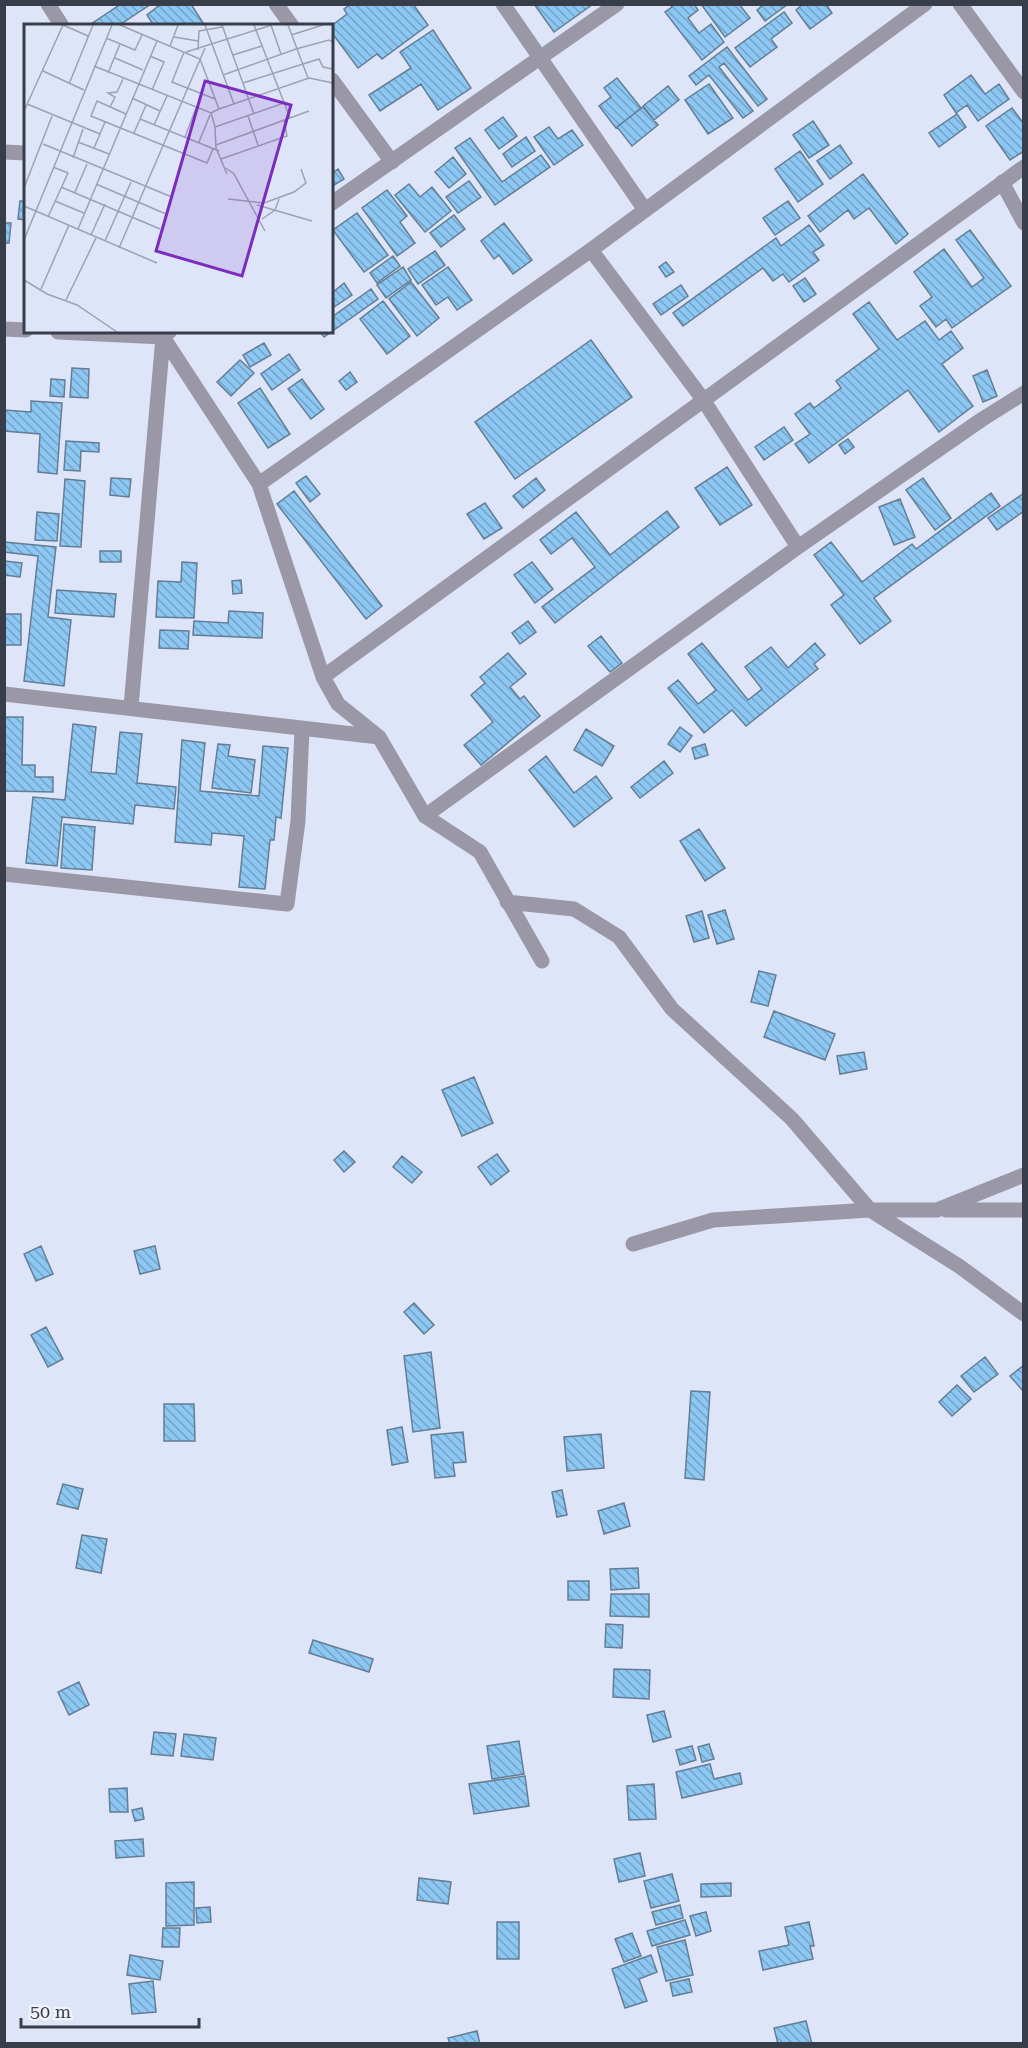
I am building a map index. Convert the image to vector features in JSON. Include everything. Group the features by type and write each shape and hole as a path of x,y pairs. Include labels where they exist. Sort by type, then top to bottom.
{"street":[{"path":"48,4 61,24"},
{"path":"276,4 291,24"},
{"path":"503,4 645,210"},
{"path":"333,202 542,59 617,4"},
{"path":"259,484 591,250 926,4"},
{"path":"960,4 1023,92"},
{"path":"333,81 392,162"},
{"path":"4,152 24,153"},
{"path":"323,676 702,398 1023,167"},
{"path":"1002,182 1023,223"},
{"path":"591,250 702,398 798,547"},
{"path":"4,329 24,330"},
{"path":"112,333 166,334"},
{"path":"166,334 259,484 323,676 338,704 379,737 425,816 480,852 542,961"},
{"path":"130,707 166,334"},
{"path":"425,816 798,547 1023,393"},
{"path":"4,694 379,737"},
{"path":"4,874 287,904 298,821 302,729"},
{"path":"507,902 574,909 619,937 672,1010 792,1119 870,1210 959,1266 1023,1314"},
{"path":"937,1210 1023,1175"},
{"path":"633,1244 713,1221 870,1210 1023,1210"}],"building":[{"path":"121,4 151,4 121,24 91,24"},
{"path":"161,4 191,4 204,24 153,24 147,15"},
{"path":"351,4 413,4 428,25 382,59 377,54 358,68 333,34 333,24 347,14 344,9"},
{"path":"534,4 593,4 554,32"},
{"path":"670,4 694,4 698,10 688,18 699,33 711,24 724,42 702,60 665,12 672,7"},
{"path":"701,4 739,4 750,18 725,37"},
{"path":"764,4 788,4 765,21 757,10"},
{"path":"803,4 826,4 832,13 810,29 796,10"},
{"path":"784,12 792,23 771,39 777,47 750,67 735,48"},
{"path":"433,30 471,88 438,110 421,84 380,111 369,95 411,68 400,52"},
{"path":"727,47 767,99 758,106 724,63 719,67 753,111 743,118 709,75 696,85 689,76"},
{"path":"971,75 985,94 999,84 1009,99 978,121 967,105 956,113 944,95"},
{"path":"617,78 641,108 616,128 599,106 611,97 604,88"},
{"path":"709,84 733,118 708,134 685,100"},
{"path":"668,86 679,100 654,120 643,106"},
{"path":"643,107 658,125 632,146 617,127"},
{"path":"1012,108 1024,124 1024,151 1010,160 986,126"},
{"path":"957,114 966,127 939,147 929,133"},
{"path":"503,117 517,136 499,149 485,130"},
{"path":"813,121 829,145 809,158 793,135"},
{"path":"549,127 558,139 572,130 583,145 554,165 534,137"},
{"path":"526,137 535,151 512,167 503,154"},
{"path":"470,138 502,182 541,155 550,167 495,205 455,148"},
{"path":"840,145 852,163 830,179 817,161"},
{"path":"800,151 823,184 798,202 775,169"},
{"path":"453,157 466,174 449,188 435,172"},
{"path":"338,169 344,179 334,185 333,172"},
{"path":"863,174 908,234 896,244 869,208 854,219 848,210 820,232 808,216"},
{"path":"469,181 481,197 458,213 446,197"},
{"path":"409,184 420,197 432,187 451,211 425,232 395,195"},
{"path":"387,190 407,216 400,222 415,243 397,256 362,208"},
{"path":"20,201 24,201 24,220 18,219"},
{"path":"788,201 800,218 775,235 763,218"},
{"path":"357,213 388,255 364,272 333,230"},
{"path":"454,215 465,229 441,247 430,233"},
{"path":"4,223 11,223 9,243 4,243"},
{"path":"504,223 532,260 513,274 499,255 494,259 481,241"},
{"path":"809,225 824,245 813,252 819,260 789,282 783,274 773,281 763,268 683,326 673,313 776,238 781,246"},
{"path":"970,230 1011,286 952,328 946,319 936,327 920,306 932,297 914,272 944,249 972,287 984,278 956,240"},
{"path":"435,251 445,265 418,284 408,269"},
{"path":"393,256 400,266 377,283 370,273"},
{"path":"666,262 674,272 666,277 659,267"},
{"path":"403,267 411,280 386,298 377,285"},
{"path":"448,267 472,300 457,310 448,297 436,305 422,285"},
{"path":"805,278 816,294 804,302 793,286"},
{"path":"411,282 439,318 417,336 389,299"},
{"path":"344,283 352,295 334,307 333,292"},
{"path":"681,285 688,296 661,315 653,304"},
{"path":"371,289 378,299 333,330 333,316"},
{"path":"383,301 410,336 387,354 360,319"},
{"path":"869,302 897,340 925,321 939,340 951,331 963,348 942,364 973,406 939,432 908,390 809,463 795,444 810,434 795,414 810,403 814,408 841,388 836,381 879,349 853,314"},
{"path":"591,340 632,397 515,479 475,422"},
{"path":"264,343 271,355 250,367 243,355"},
{"path":"289,354 300,370 272,390 261,374"},
{"path":"240,360 254,373 231,396 217,382"},
{"path":"72,368 89,369 88,398 70,397"},
{"path":"987,370 997,396 983,402 973,376"},
{"path":"350,372 357,382 346,390 339,381"},
{"path":"51,379 65,380 64,397 50,396"},
{"path":"302,379 324,409 311,419 288,389"},
{"path":"260,388 290,434 268,448 238,403"},
{"path":"31,401 62,403 57,474 38,472 40,434 4,431 4,410 31,412"},
{"path":"784,427 793,440 764,460 755,447"},
{"path":"848,439 854,447 845,454 839,445"},
{"path":"66,441 99,443 99,452 81,451 80,471 64,470"},
{"path":"727,467 752,505 720,525 695,488"},
{"path":"306,476 320,494 310,502 296,483"},
{"path":"111,478 131,479 129,497 110,495"},
{"path":"536,478 545,490 523,508 513,496"},
{"path":"923,478 951,518 935,530 906,490"},
{"path":"65,479 85,481 81,547 60,546"},
{"path":"294,491 382,606 366,619 277,504"},
{"path":"991,493 1000,506 874,598 891,621 860,644 831,605 844,595 814,555 831,542 862,582 912,544 916,549"},
{"path":"1024,493 1024,511 997,530 988,518"},
{"path":"900,499 915,537 894,545 879,507"},
{"path":"485,503 502,528 484,539 467,514"},
{"path":"667,511 679,527 555,623 542,607 595,567 572,538 551,554 540,540 576,512 610,555"},
{"path":"37,512 59,514 57,541 35,540"},
{"path":"4,542 56,547 48,617 71,620 64,686 24,681 38,556 4,552"},
{"path":"100,551 121,551 121,562 100,562"},
{"path":"4,561 22,563 20,577 4,575"},
{"path":"182,562 197,563 194,618 156,617 158,581 181,582"},
{"path":"532,562 553,589 535,603 514,575"},
{"path":"241,580 242,593 233,594 232,581"},
{"path":"57,590 116,594 114,617 55,613"},
{"path":"229,611 263,613 262,638 193,635 194,621 228,623"},
{"path":"4,614 21,614 21,645 4,645"},
{"path":"528,621 536,632 520,644 512,633"},
{"path":"160,630 189,631 188,649 159,648"},
{"path":"601,636 622,663 610,672 588,646"},
{"path":"702,643 748,700 762,689 745,667 771,647 788,668 815,643 825,655 814,664 818,669 746,726 732,710 704,733 668,688 678,680 698,704 716,690 688,654"},
{"path":"508,653 526,674 510,687 520,699 524,696 540,716 481,765 464,745 493,722 471,695 485,683 480,677"},
{"path":"4,717 23,717 22,765 35,765 35,777 53,777 53,792 4,791"},
{"path":"73,724 96,727 91,772 116,774 120,732 142,734 137,783 176,787 174,809 135,805 133,824 62,817 57,866 26,863 33,797 65,800"},
{"path":"680,727 692,736 680,752 668,744"},
{"path":"586,729 614,746 602,766 574,750"},
{"path":"182,740 205,743 200,791 259,796 263,746 288,748 281,818 276,817 274,840 270,840 265,889 239,887 244,836 212,833 211,845 175,842"},
{"path":"218,744 230,745 228,756 255,760 251,793 212,788"},
{"path":"705,744 708,755 695,759 692,748"},
{"path":"546,756 574,793 596,776 612,798 574,827 529,770"},
{"path":"664,761 673,773 640,798 631,787"},
{"path":"64,824 95,827 92,870 61,868"},
{"path":"699,829 725,868 705,881 680,841"},
{"path":"725,910 734,939 717,944 708,915"},
{"path":"702,911 709,938 694,942 686,916"},
{"path":"759,971 776,975 768,1006 751,1002"},
{"path":"774,1011 835,1034 825,1060 764,1037"},
{"path":"864,1052 867,1069 840,1074 837,1056"},
{"path":"474,1077 493,1123 462,1136 442,1090"},
{"path":"344,1151 355,1162 344,1172 334,1160"},
{"path":"497,1154 509,1171 491,1185 478,1167"},
{"path":"402,1156 422,1172 412,1183 393,1167"},
{"path":"41,1246 53,1274 36,1281 24,1254"},
{"path":"155,1246 160,1269 140,1274 134,1251"},
{"path":"414,1303 434,1325 424,1334 404,1312"},
{"path":"46,1327 63,1359 48,1367 31,1335"},
{"path":"431,1352 440,1428 413,1432 404,1356"},
{"path":"985,1357 998,1374 974,1392 961,1376"},
{"path":"1024,1365 1024,1392 1010,1376"},
{"path":"957,1385 971,1399 952,1416 939,1402"},
{"path":"691,1391 710,1392 704,1480 685,1478"},
{"path":"164,1404 194,1404 195,1441 164,1441"},
{"path":"402,1427 408,1462 392,1465 387,1430"},
{"path":"463,1432 466,1462 453,1463 455,1476 435,1478 431,1435"},
{"path":"601,1434 604,1468 567,1471 564,1437"},
{"path":"63,1484 83,1489 78,1509 57,1504"},
{"path":"562,1490 567,1515 557,1517 552,1492"},
{"path":"624,1503 630,1526 604,1534 598,1511"},
{"path":"82,1535 107,1539 101,1573 76,1568"},
{"path":"638,1568 639,1588 611,1590 610,1569"},
{"path":"568,1581 589,1581 589,1600 568,1600"},
{"path":"611,1594 649,1594 649,1617 610,1616"},
{"path":"606,1624 623,1625 622,1648 605,1647"},
{"path":"313,1640 373,1659 369,1672 309,1653"},
{"path":"614,1669 650,1670 649,1699 613,1697"},
{"path":"79,1682 89,1705 69,1715 58,1692"},
{"path":"664,1711 671,1737 653,1742 647,1715"},
{"path":"154,1732 176,1734 173,1756 151,1754"},
{"path":"184,1734 216,1738 213,1760 181,1756"},
{"path":"519,1741 524,1774 492,1779 487,1746"},
{"path":"709,1744 714,1759 702,1762 698,1747"},
{"path":"692,1746 696,1760 680,1765 676,1750"},
{"path":"710,1764 714,1779 740,1773 742,1784 682,1798 676,1772"},
{"path":"525,1776 529,1806 474,1814 469,1784"},
{"path":"654,1784 656,1819 629,1820 627,1786"},
{"path":"127,1788 128,1812 110,1812 109,1789"},
{"path":"142,1808 144,1819 135,1821 132,1810"},
{"path":"143,1839 144,1856 116,1858 115,1841"},
{"path":"640,1853 645,1876 619,1882 614,1859"},
{"path":"672,1874 679,1901 651,1908 644,1881"},
{"path":"419,1878 451,1882 448,1904 417,1900"},
{"path":"194,1882 194,1925 166,1926 166,1883"},
{"path":"731,1883 731,1896 701,1897 701,1884"},
{"path":"680,1905 683,1918 656,1925 652,1912"},
{"path":"210,1907 211,1922 197,1923 196,1908"},
{"path":"706,1912 711,1931 696,1936 690,1916"},
{"path":"685,1920 690,1935 652,1946 647,1931"},
{"path":"497,1922 519,1922 519,1959 497,1959"},
{"path":"809,1922 814,1946 810,1946 813,1959 763,1970 759,1951 789,1945 785,1927"},
{"path":"163,1928 180,1928 179,1947 162,1947"},
{"path":"632,1933 641,1956 624,1962 615,1939"},
{"path":"685,1940 693,1975 666,1981 657,1947"},
{"path":"130,1955 163,1961 160,1980 127,1975"},
{"path":"651,1955 657,1972 639,1979 647,2001 625,2008 612,1969"},
{"path":"689,1979 692,1992 673,1996 670,1983"},
{"path":"153,1981 156,2012 132,2014 129,1984"},
{"path":"806,2021 812,2044 778,2044 774,2028"},
{"path":"477,2031 480,2044 450,2044 448,2038"}]}
